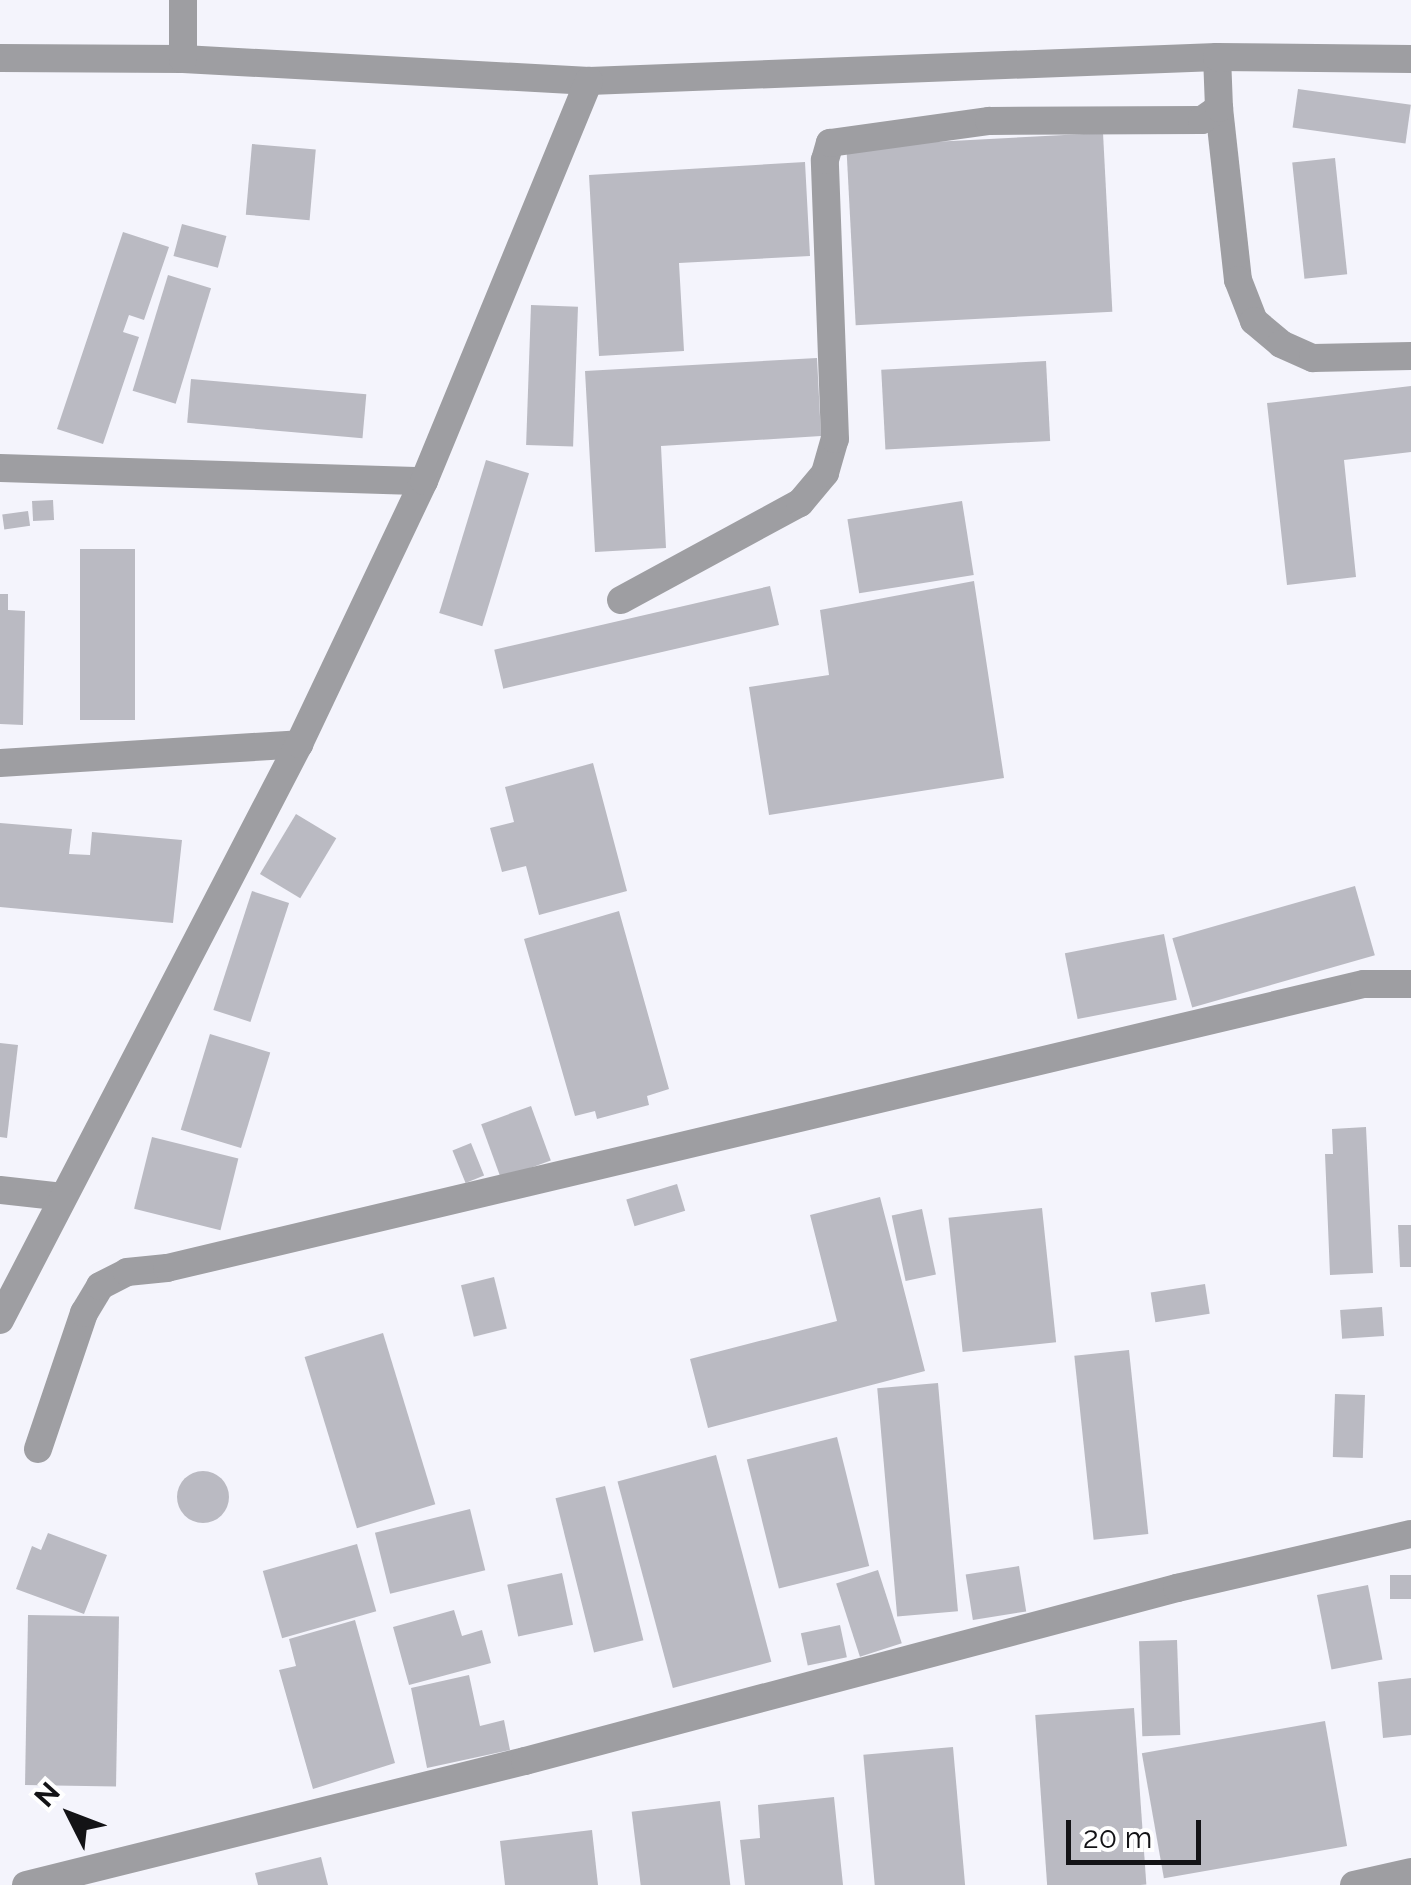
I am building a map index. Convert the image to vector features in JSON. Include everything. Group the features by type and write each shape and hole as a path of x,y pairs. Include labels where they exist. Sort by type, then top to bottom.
{"street":[{"path":"183,59 184,0"},
{"path":"0,58 183,59 588,81 1216,57 1411,59"},
{"path":"1216,57 1238,280 1254,321 1281,344 1313,358 1411,356"},
{"path":"0,1320 299,744 424,481 588,81"},
{"path":"621,600 800,503 825,473 835,439 825,160 830,142 989,121 1182,122 1219,108"},
{"path":"0,468 424,481"},
{"path":"0,763 299,744"},
{"path":"38,1449 84,1313 100,1286 128,1272 167,1268 1364,984 1411,984"},
{"path":"0,1190 63,1197"},
{"path":"26,1885 1177,1588 1411,1534"},
{"path":"1354,1885 1411,1872"}],"building":[{"path":"1298,89 1411,105 1405,143 1293,128"},
{"path":"1103,133 1112,312 856,325 846,146"},
{"path":"252,144 316,150 310,220 246,215"},
{"path":"1335,158 1347,274 1304,279 1292,162"},
{"path":"805,162 810,256 679,263 684,351 599,356 589,175"},
{"path":"182,224 226,236 218,268 173,256"},
{"path":"123,232 169,247 144,320 129,315 123,332 139,337 103,444 57,429"},
{"path":"168,275 211,288 176,404 133,391"},
{"path":"531,305 578,307 573,447 526,445"},
{"path":"817,358 821,436 661,446 666,548 595,552 585,371"},
{"path":"1046,361 1050,441 885,450 881,370"},
{"path":"191,379 366,394 362,438 187,423"},
{"path":"1411,386 1411,452 1344,460 1356,577 1287,585 1267,403"},
{"path":"486,460 529,473 482,626 439,613"},
{"path":"53,500 54,520 33,521 32,501"},
{"path":"962,501 974,575 859,593 847,519"},
{"path":"28,511 30,526 4,529 2,515"},
{"path":"80,549 135,549 135,720 80,720"},
{"path":"974,581 1004,778 769,815 749,687 829,675 820,610"},
{"path":"770,586 779,625 503,689 494,650"},
{"path":"0,594 8,594 8,610 25,611 23,725 0,724"},
{"path":"593,763 627,891 539,915 526,866 502,872 490,828 514,822 505,787"},
{"path":"296,814 336,838 300,898 260,874"},
{"path":"0,823 72,829 69,854 90,855 92,832 182,840 173,923 0,907"},
{"path":"1355,886 1375,955 1192,1008 1172,938"},
{"path":"252,891 289,903 250,1022 213,1010"},
{"path":"619,911 669,1089 647,1096 649,1105 597,1119 595,1111 575,1116 524,939"},
{"path":"1164,934 1177,1000 1078,1019 1065,953"},
{"path":"210,1034 270,1052 241,1148 181,1130"},
{"path":"0,1043 18,1045 7,1138 0,1137"},
{"path":"531,1106 551,1161 501,1179 481,1124"},
{"path":"1366,1127 1373,1273 1330,1275 1325,1154 1333,1154 1332,1129"},
{"path":"152,1137 238,1159 220,1230 134,1209"},
{"path":"471,1143 484,1175 466,1183 452,1150"},
{"path":"677,1184 685,1211 635,1226 626,1199"},
{"path":"880,1197 925,1371 708,1428 690,1359 837,1321 810,1215"},
{"path":"1042,1208 1056,1342 963,1352 949,1218"},
{"path":"922,1209 936,1275 906,1281 892,1215"},
{"path":"1398,1225 1411,1225 1411,1267 1400,1267"},
{"path":"494,1277 507,1328 474,1337 461,1285"},
{"path":"1205,1284 1210,1314 1155,1322 1151,1293"},
{"path":"1382,1307 1384,1336 1342,1339 1340,1310"},
{"path":"383,1333 435,1504 357,1528 305,1357"},
{"path":"1129,1350 1148,1534 1094,1540 1074,1356"},
{"path":"938,1383 958,1611 897,1616 877,1388"},
{"path":"1335,1394 1365,1395 1363,1458 1333,1457"},
{"path":"837,1437 869,1566 779,1589 747,1459"},
{"path":"716,1455 771,1662 673,1688 617,1481"},
{"path":"203,1471 221,1479 229,1497 221,1515 203,1523 185,1515 177,1497 185,1479"},
{"path":"605,1486 643,1640 594,1653 556,1498"},
{"path":"470,1509 485,1570 390,1594 375,1533"},
{"path":"48,1533 107,1555 84,1614 16,1589 32,1546 41,1550"},
{"path":"357,1544 376,1611 282,1638 263,1571"},
{"path":"1019,1566 1026,1611 973,1620 966,1574"},
{"path":"878,1570 902,1643 860,1657 836,1584"},
{"path":"562,1573 573,1625 518,1636 507,1585"},
{"path":"1390,1575 1411,1575 1411,1599 1390,1599"},
{"path":"1368,1585 1383,1660 1331,1670 1317,1595"},
{"path":"454,1610 462,1636 482,1630 491,1663 409,1685 393,1627"},
{"path":"28,1615 119,1617 116,1787 25,1785"},
{"path":"355,1620 395,1763 313,1789 279,1670 296,1666 289,1639"},
{"path":"840,1625 847,1657 808,1666 801,1633"},
{"path":"1177,1640 1180,1735 1142,1736 1139,1641"},
{"path":"469,1675 480,1726 504,1720 510,1750 427,1768 411,1688"},
{"path":"1411,1678 1411,1735 1383,1738 1378,1682"},
{"path":"1134,1708 1146,1885 1047,1885 1035,1715"},
{"path":"1325,1721 1347,1846 1164,1878 1142,1753"},
{"path":"953,1747 965,1885 875,1885 863,1755"},
{"path":"834,1797 843,1885 745,1885 740,1840 760,1838 758,1805"},
{"path":"720,1801 730,1885 641,1885 632,1812"},
{"path":"592,1830 598,1885 505,1885 500,1841"},
{"path":"321,1857 328,1885 258,1885 255,1873"}]}
